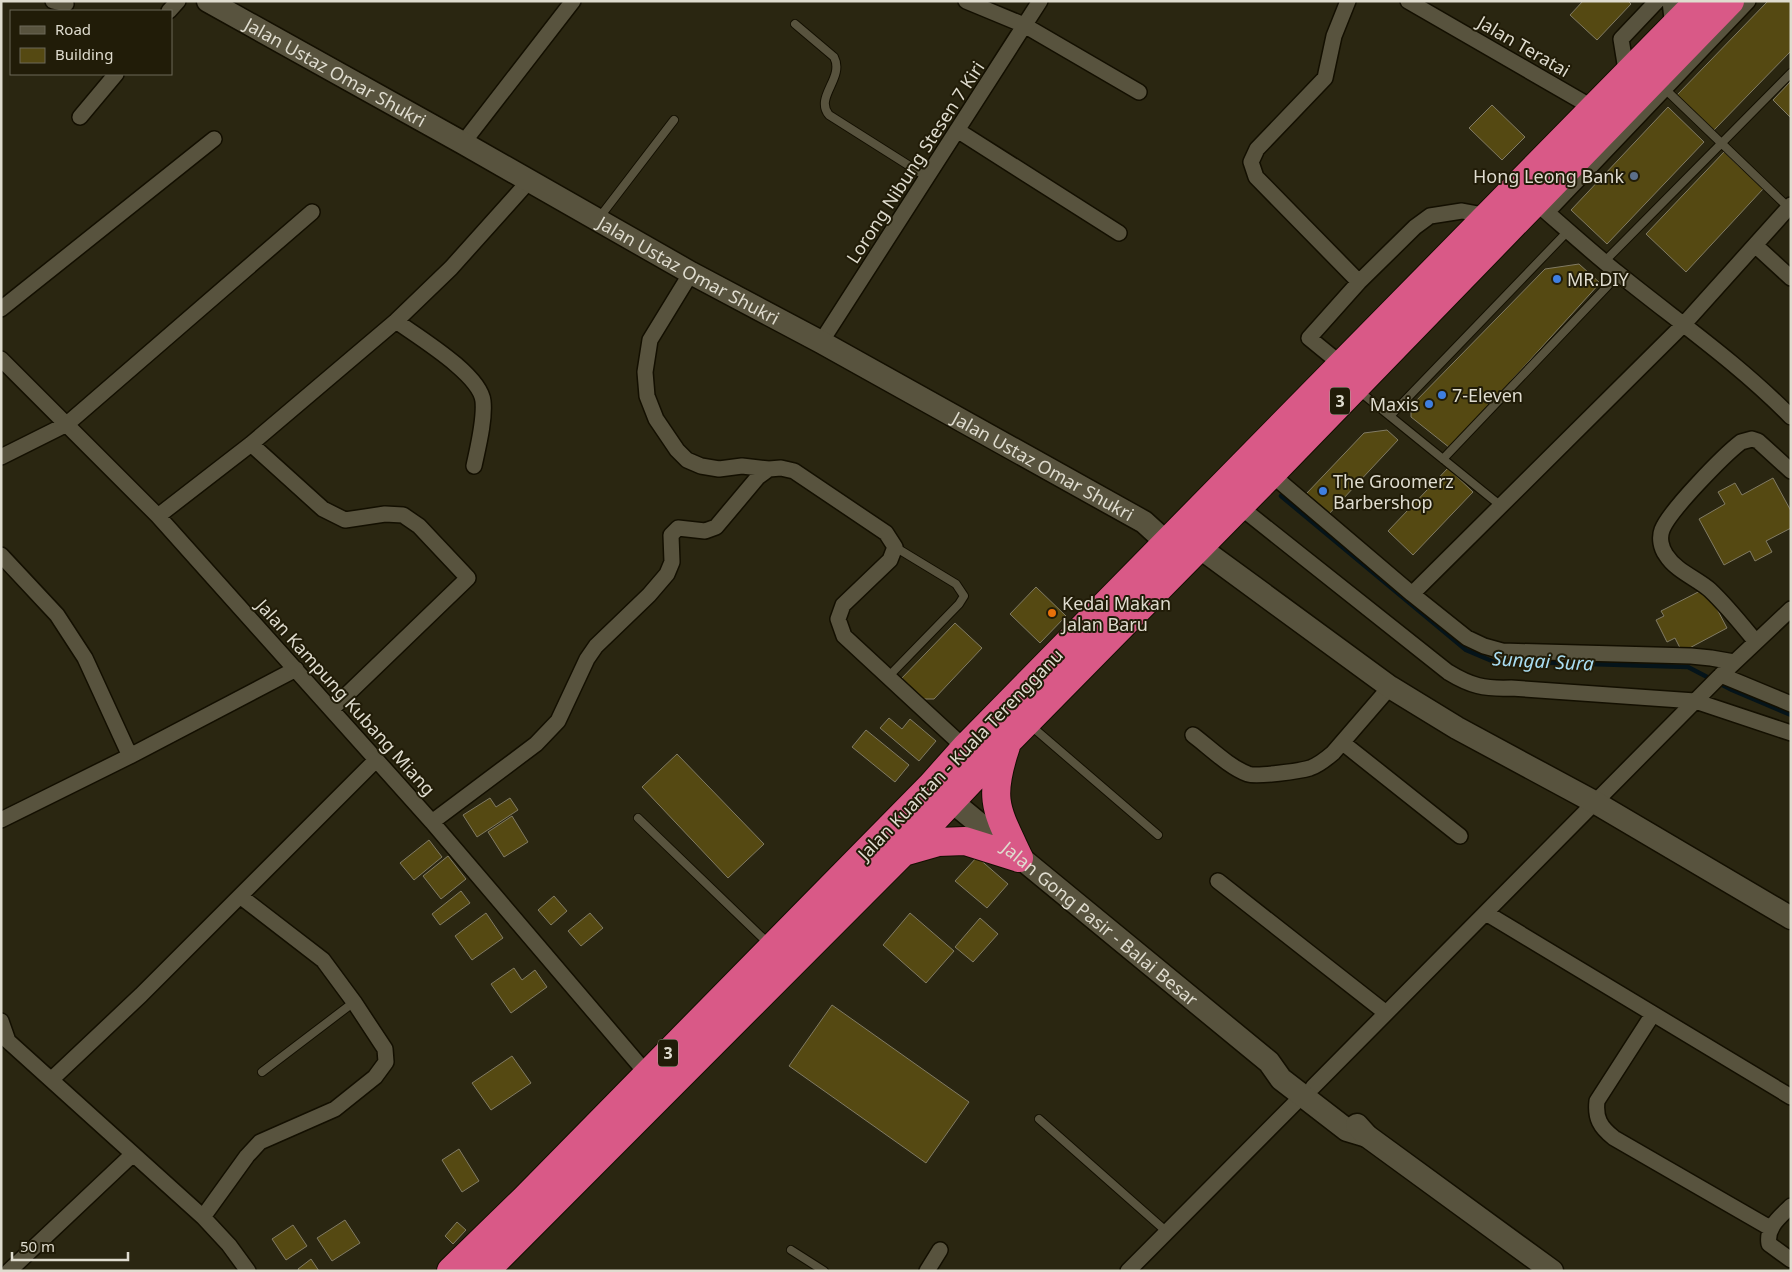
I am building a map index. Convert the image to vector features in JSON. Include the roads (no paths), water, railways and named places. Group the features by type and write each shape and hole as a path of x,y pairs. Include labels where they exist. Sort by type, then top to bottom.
{"highway":[{"name":"Jalan Kuantan - Kuala Terengganu","path":"451,1271 524,1200 772,946 941,793 1007,742 1271,474 1348,376 1489,216 1700,1"},
{"name":"Jalan Kuantan - Kuala Terengganu","path":"486,1271 903,852 941,793 965,748 1167,543 1348,376 1541,207 1730,1"},
{"path":"1007,742 997,771 996,802 1000,818 1019,858"},
{"path":"903,852 938,842 965,841 1019,858"}],"street":[{"name":"Jalan Ustaz Omar Shukri","path":"208,1 691,273 821,342 1144,522 1167,543"},
{"path":"463,143 573,1"},
{"path":"966,1 1024,25 1139,92"},
{"name":"Lorong Nibung Stesen 7 Kiri","path":"821,342 1040,1"},
{"path":"1348,1 1334,36 1325,78 1258,149 1251,162 1256,176 1360,282"},
{"name":"Jalan Teratai","path":"1408,1 1595,109"},
{"path":"1627,76 1621,39 1656,1"},
{"path":"1670,1 1673,28"},
{"path":"1748,1 1665,89 1541,207 1618,274 1684,324 1766,392 1791,417"},
{"path":"80,117 115,75"},
{"path":"957,130 1119,233"},
{"path":"1,309 214,139"},
{"path":"158,516 251,444 396,321 452,268 529,181"},
{"path":"1412,594 1684,324 1790,206"},
{"path":"1348,376 1309,338 1415,226 1430,216 1462,211 1489,216"},
{"path":"1,457 66,424 312,212"},
{"path":"1755,245 1791,278"},
{"path":"691,273 650,340 645,372 647,396 662,426 677,450 687,460 701,466 719,468 742,466 768,469 781,468 794,471 886,533 896,546 890,560 843,605 838,620 844,636 965,748"},
{"path":"396,321 450,360 480,388 483,400 483,413 474,466"},
{"name":"Jalan Kampung Kubang Miang","path":"1,359 158,516 432,822 648,1074"},
{"path":"1756,642 1711,591 1676,566 1665,555 1660,543 1662,530 1669,517 1683,501 1741,442 1752,439 1758,441 1791,471"},
{"path":"251,444 322,509 345,520 385,514 403,515 419,526 468,578 332,709"},
{"path":"432,822 536,744 558,722 587,659 596,646 667,574 672,562 671,535 678,528 706,531 716,527 758,477 768,469"},
{"path":"1271,474 1412,594 1467,638 1484,646 1502,651 1691,656 1734,662"},
{"path":"1239,506 1448,672 1464,682 1477,687 1492,689 1511,688 1700,698 1791,733"},
{"path":"1199,547 1390,687 1457,728 1596,803 1791,918"},
{"path":"1,555 57,615 85,658 130,756"},
{"path":"1128,1271 1596,803 1734,662 1791,609"},
{"path":"1,820 130,756 296,669"},
{"path":"1720,676 1791,704"},
{"path":"1193,735 1237,768 1250,775 1309,768 1322,762 1343,742 1390,687"},
{"path":"1343,742 1460,836"},
{"path":"52,1079 141,994 376,760"},
{"name":"Jalan Gong Pasir - Balai Besar","path":"941,793 1269,1062 1281,1080 1308,1091 1347,1130 1367,1136 1552,1271"},
{"path":"1218,881 1386,1013"},
{"path":"203,1217 247,1156 260,1142 335,1109 375,1077 386,1062 385,1049 323,960 240,896"},
{"path":"1486,913 1791,1097"},
{"path":"1653,1014 1597,1101 1596,1112 1598,1122 1614,1138 1770,1228"},
{"path":"1,1021 3,1041 52,1079 203,1217 229,1245 248,1271"},
{"path":"9,1271 133,1154"},
{"path":"1791,1206 1770,1228 1768,1236 1769,1244 1791,1260"},
{"path":"927,1271 940,1250"}],"lane":[{"path":"795,24 834,57 837,62 837,71 826,97 826,112 829,116 927,177"},
{"path":"1604,262 1791,73"},
{"path":"1665,89 1790,206"},
{"path":"597,220 674,120"},
{"path":"1390,416 1568,231"},
{"path":"1443,459 1618,274"},
{"path":"1348,376 1390,416 1501,506"},
{"path":"888,677 960,604 964,596 956,584 896,546"},
{"path":"1027,722 1158,835"},
{"path":"638,818 772,946"},
{"path":"262,1072 354,1002"},
{"path":"1039,1119 1167,1232"},
{"path":"792,1250 824,1271"}],"waterway":[{"name":"Sungai Sura","path":"1281,496 1466,650 1492,661 1688,667 1732,690 1791,715"}],"place":[{"name":"Hong Leong Bank","path":"1634,176"},
{"name":"MR.DIY","path":"1557,279"},
{"name":"7-Eleven","path":"1442,395"},
{"name":"Maxis","path":"1429,404"},
{"name":"The Groomerz Barbershop","path":"1323,491"},
{"name":"Kedai Makan Jalan Baru","path":"1052,613"}]}
